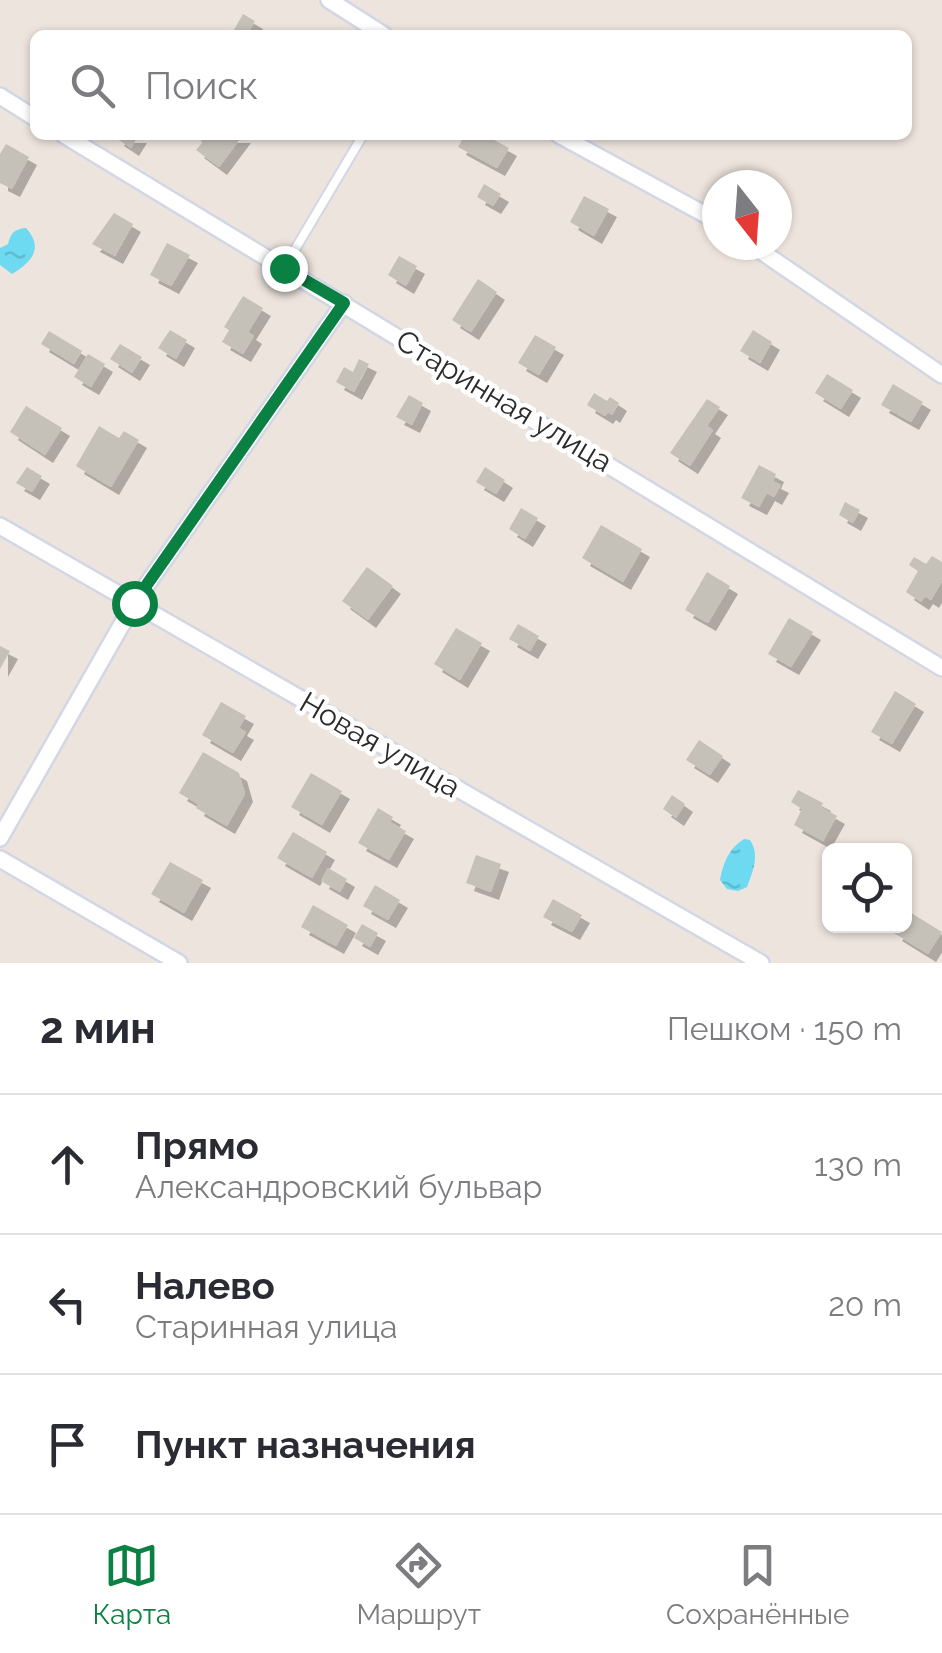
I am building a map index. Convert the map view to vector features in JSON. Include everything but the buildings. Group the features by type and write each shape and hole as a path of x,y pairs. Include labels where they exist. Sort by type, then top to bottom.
{"street":[{"path":"329,0 376,30"},
{"path":"0,96 30,115"},
{"name":"Старинная улица","path":"72,140 942,668"},
{"path":"568,140 702,213"},
{"path":"774,260 942,375"},
{"path":"0,838 134,603 344,303"},
{"name":"Новая улица","path":"0,526 761,963"},
{"path":"0,858 179,963"}],"lane":[{"path":"284,268 360,140"}],"water":[{"path":"26,228 35,248 25,265 12,274 0,265 0,248 8,244 14,232"},
{"path":"744,839 750,840 755,851 747,887 738,891 727,889 720,880 723,868 731,851"}],"route":[{"path":"134,603 344,303 284,268"}]}
